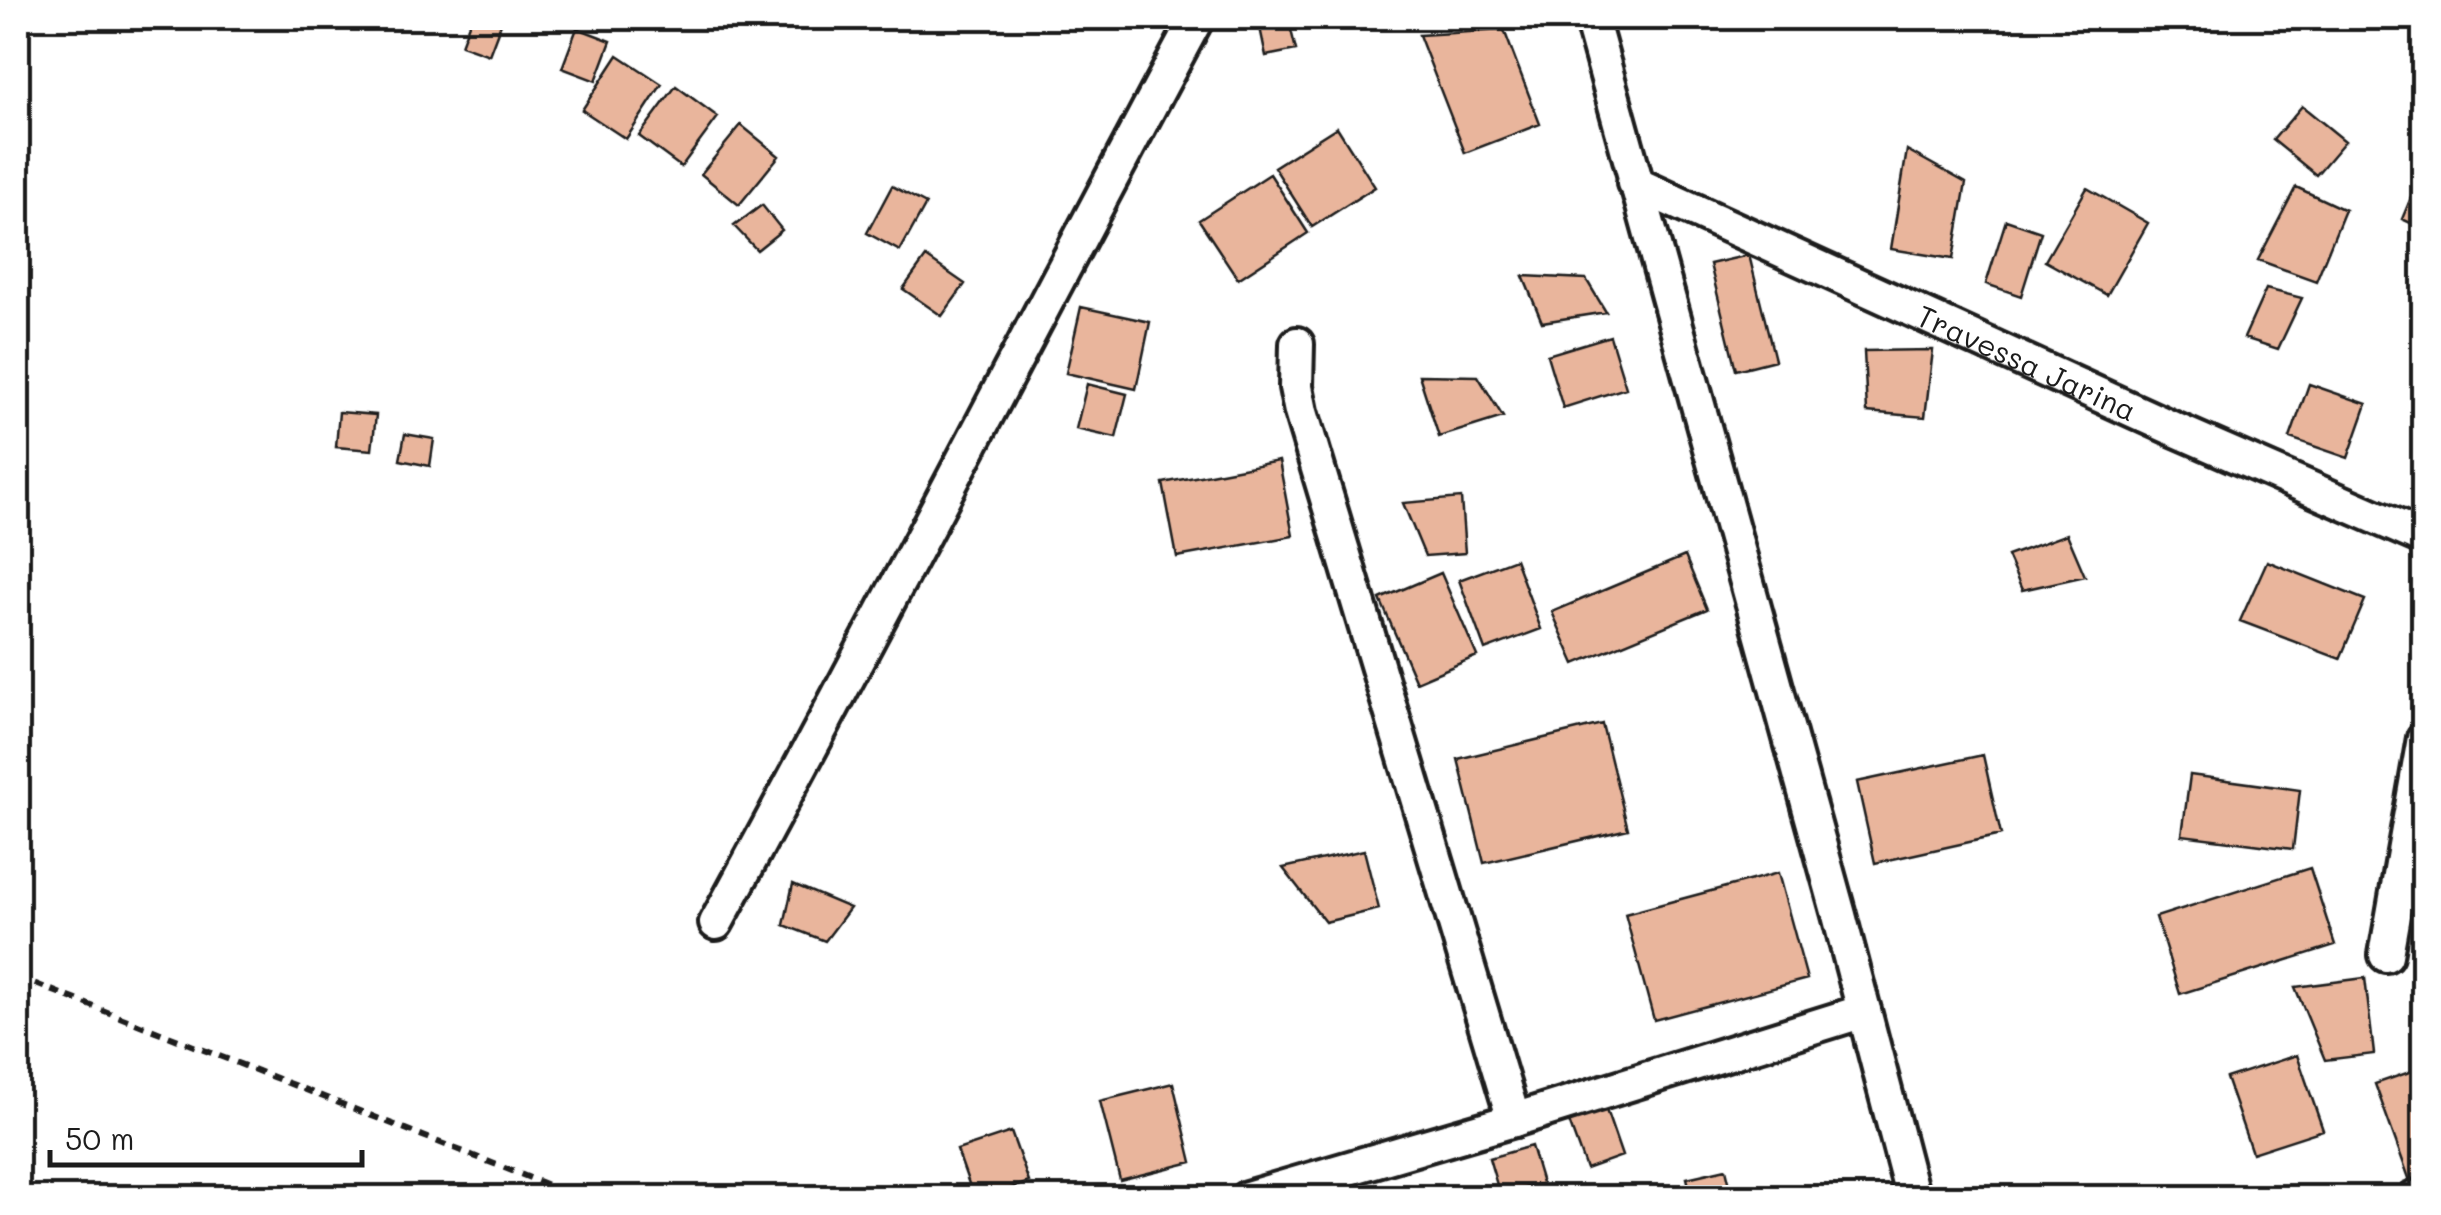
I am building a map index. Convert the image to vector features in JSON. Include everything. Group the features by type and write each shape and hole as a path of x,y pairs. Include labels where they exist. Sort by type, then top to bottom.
{"street":[{"path":"716,923 1197,18"},
{"path":"1591,18 1913,1198"},
{"name":"Travessa Jarina","path":"1634,182 2174,429 2424,538"},
{"path":"1296,344 1296,387 1301,412 1514,1120"},
{"path":"2386,955 2424,738"},
{"path":"1247,1198 1864,1012"},
{"path":"2414,1198 2424,1195"}],"path":[{"path":"18,977 581,1198"}],"building":[{"path":"471,18 503,18 489,55 461,45"},
{"path":"1258,18 1288,18 1296,50 1266,56"},
{"path":"577,28 611,41 596,81 562,68"},
{"path":"1504,30 1540,124 1465,153 1419,35"},
{"path":"618,55 662,84 626,139 582,110"},
{"path":"676,86 718,117 681,167 639,136"},
{"path":"2302,106 2345,141 2316,175 2273,140"},
{"path":"741,125 779,156 739,205 701,174"},
{"path":"1337,127 1375,187 1312,227 1274,167"},
{"path":"1907,150 1966,183 1953,259 1891,249"},
{"path":"1270,174 1308,233 1238,279 1199,220"},
{"path":"2420,176 2424,177 2424,229 2402,219"},
{"path":"892,186 926,204 900,251 867,233"},
{"path":"2296,187 2345,210 2316,281 2258,260"},
{"path":"2087,188 2148,223 2107,295 2045,261"},
{"path":"762,205 782,230 757,250 734,226"},
{"path":"2006,220 2041,232 2021,296 1986,284"},
{"path":"1749,255 1775,360 1736,370 1710,264"},
{"path":"926,257 965,284 942,316 903,289"},
{"path":"1523,276 1586,279 1606,312 1542,322"},
{"path":"2266,289 2302,298 2278,349 2244,338"},
{"path":"1081,307 1150,322 1136,389 1066,373"},
{"path":"1610,336 1626,388 1563,408 1547,355"},
{"path":"1933,350 1925,417 1867,412 1864,351"},
{"path":"1419,375 1478,376 1503,417 1439,437"},
{"path":"1087,384 1127,394 1116,438 1076,429"},
{"path":"2309,384 2367,404 2348,458 2290,438"},
{"path":"339,412 376,415 372,450 336,447"},
{"path":"405,434 434,439 430,466 400,460"},
{"path":"1279,461 1293,536 1177,557 1163,483"},
{"path":"1461,498 1465,553 1425,556 1403,503"},
{"path":"2067,534 2085,576 2022,590 2007,556"},
{"path":"1685,556 1707,609 1575,664 1552,612"},
{"path":"1515,559 1541,629 1485,650 1459,580"},
{"path":"2267,561 2365,600 2340,659 2240,621"},
{"path":"1441,573 1477,656 1416,682 1380,599"},
{"path":"1602,724 1628,829 1484,863 1458,759"},
{"path":"1983,755 2001,835 1875,863 1857,782"},
{"path":"2190,775 2300,790 2293,849 2182,835"},
{"path":"1364,850 1379,909 1325,922 1283,868"},
{"path":"2310,868 2335,945 2180,994 2156,917"},
{"path":"1778,873 1807,979 1654,1020 1625,914"},
{"path":"793,884 850,908 825,941 784,925"},
{"path":"2365,978 2374,1054 2325,1060 2295,987"},
{"path":"2297,1055 2323,1130 2252,1153 2226,1078"},
{"path":"2424,1067 2424,1177 2410,1181 2375,1084"},
{"path":"1173,1083 1192,1162 1120,1180 1100,1101"},
{"path":"1605,1107 1622,1156 1586,1169 1568,1119"},
{"path":"1011,1132 1029,1182 974,1198 957,1150"},
{"path":"1531,1146 1542,1183 1500,1195 1489,1158"},
{"path":"1726,1169 1733,1198 1692,1198 1687,1178"}]}
